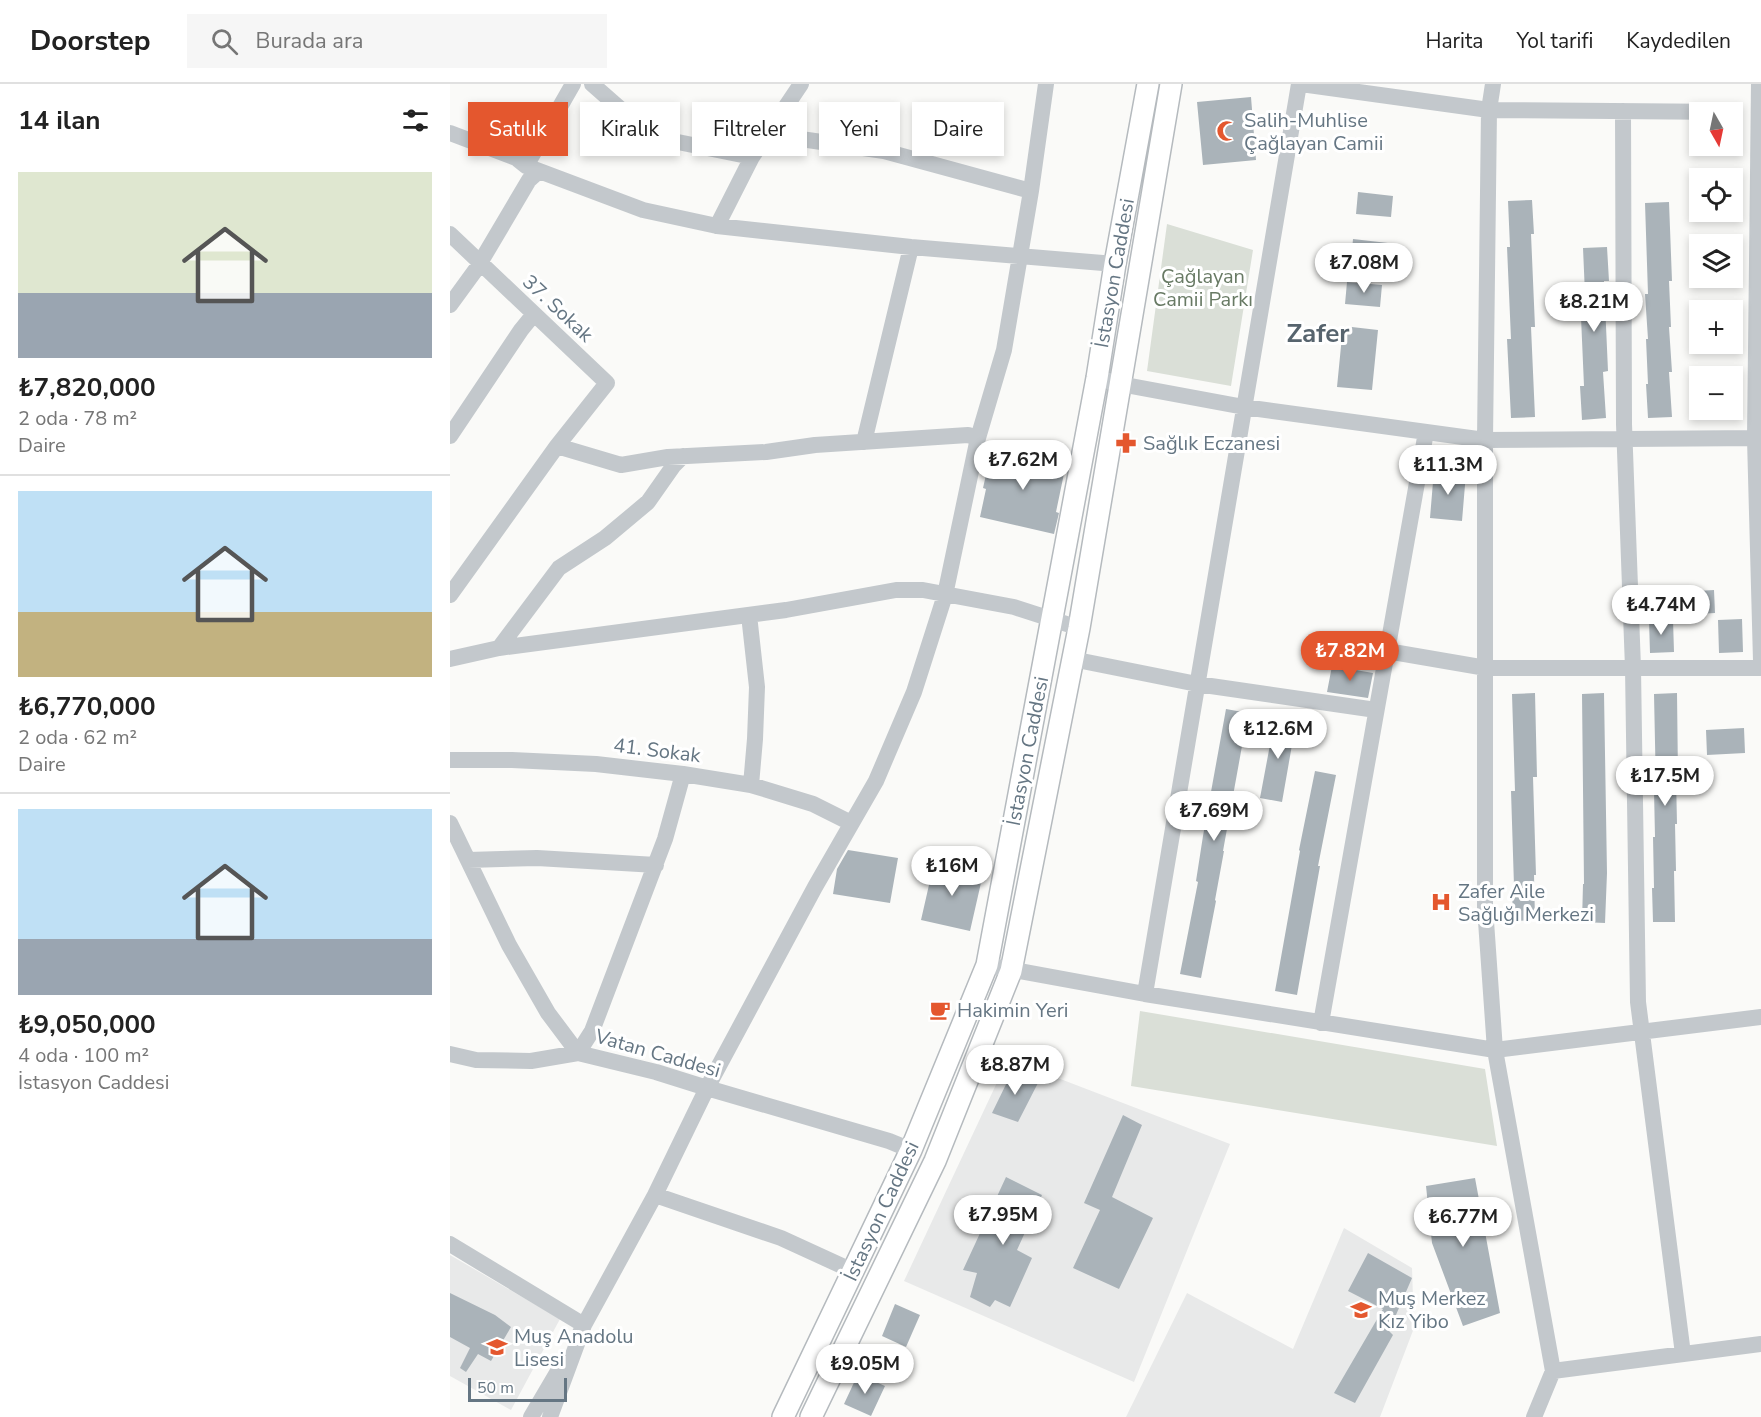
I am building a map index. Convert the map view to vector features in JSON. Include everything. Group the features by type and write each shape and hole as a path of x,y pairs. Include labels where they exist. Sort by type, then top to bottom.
{"main road":[{"name":"İstasyon Caddesi","path":"783,1417 911,1150 987,965 1097,378 1148,84"},
{"name":"İstasyon Caddesi","path":"814,1416 935,1161 1011,971 1079,628 1171,84"}],"street":[{"path":"450,305 480,263 529,180 573,84"},
{"path":"592,84 641,128 663,139 752,157 717,226"},
{"path":"788,102 801,84"},
{"path":"531,1417 655,1196 707,1088 876,781 914,692 945,595 978,438 1004,350 1031,191 1046,84"},
{"path":"1145,994 1300,84 1489,110 1689,112"},
{"path":"1493,84 1489,110 1485,440 1485,907 1494,1050 1553,1371 1534,1417"},
{"path":"1759,84 1758,438 1761,661"},
{"path":"1623,111 1624,439 1633,668 1638,1002 1683,1354"},
{"path":"1743,112 1760,113"},
{"path":"450,134 516,158 533,168 643,210 717,226 911,247 1115,264"},
{"path":"807,140 884,151 1031,191"},
{"name":"37. Sokak","path":"450,234 607,383 557,446"},
{"path":"864,442 911,247"},
{"path":"450,436 520,330 534,314"},
{"path":"1097,378 1244,407 1485,440 1758,438"},
{"path":"1321,1023 1426,432"},
{"path":"450,595 557,446 621,465 668,457 766,452 815,445 968,435 978,438"},
{"path":"499,648 559,568 605,538 648,502 683,456"},
{"path":"450,659 499,648 786,610 896,590 923,590 1014,608 1079,628"},
{"path":"749,615 757,687 751,784"},
{"path":"1386,651 1486,668 1761,668"},
{"path":"1072,659 1197,684 1376,710"},
{"name":"41. Sokak","path":"450,760 596,764 751,784 813,804 851,823"},
{"path":"450,1054 476,1060 531,1061 578,1053 592,1031 656,865 683,774"},
{"name":"Vatan Caddesi","path":"450,823 509,945 548,1013 578,1053 656,1072 889,1141 911,1150"},
{"path":"468,860 537,858 656,865"},
{"path":"987,965 1145,994 1494,1050 1761,1017"},
{"path":"655,1196 781,1238 853,1271"},
{"path":"450,1244 584,1325"},
{"path":"550,1417 584,1325"},
{"path":"1553,1371 1761,1344"}],"shaded area":[{"path":"1008,1059 1230,1144 1134,1382 904,1281"},
{"name":"Muş Merkez Kız Yibo","path":"1344,1228 1412,1268 1414,1328 1380,1417 1126,1417 1187,1293 1293,1349"},
{"name":"Muş Anadolu Lisesi","path":"450,1255 560,1319 511,1410 450,1376"}],"green space":[{"name":"Çağlayan Camii Parkı","path":"1167,224 1253,250 1231,386 1147,371"},
{"path":"1140,1011 1485,1069 1497,1146 1131,1086"}],"building":[{"name":"Salih-Muhlise Çağlayan Camii","path":"1251,97 1256,160 1203,165 1197,102"},
{"path":"1358,192 1393,196 1391,217 1356,214"},
{"path":"1532,200 1534,234 1531,234 1535,327 1531,327 1535,417 1511,418 1507,339 1511,339 1507,247 1510,247 1508,201"},
{"path":"1669,202 1672,281 1669,281 1671,327 1669,327 1672,372 1669,372 1672,417 1648,418 1645,203"},
{"path":"1353,239 1388,243 1386,264 1351,261"},
{"path":"1607,247 1609,281 1604,281 1608,371 1603,372 1606,418 1582,420 1580,386 1584,386 1580,294 1585,294 1583,248"},
{"path":"1347,282 1382,285 1380,307 1345,304"},
{"path":"1343,326 1378,330 1372,390 1337,387"},
{"path":"992,448 1066,464 1054,534 980,517 986,489 983,488"},
{"path":"1434,470 1466,473 1462,521 1430,518"},
{"path":"1714,590 1715,613 1680,615 1679,592"},
{"path":"1742,619 1743,652 1719,653 1718,620"},
{"path":"1649,620 1673,620 1674,652 1650,653"},
{"path":"1332,666 1373,673 1368,698 1327,692"},
{"path":"1535,693 1537,777 1533,777 1535,920 1513,921 1511,791 1515,791 1512,694"},
{"path":"1604,693 1607,873 1605,923 1582,922 1584,884 1582,694"},
{"path":"1677,693 1675,922 1653,922 1654,790 1656,790 1654,694"},
{"path":"1226,709 1248,713 1201,978 1180,974 1198,882 1196,881 1203,836"},
{"path":"1275,718 1296,722 1282,802 1260,798"},
{"path":"1744,728 1745,753 1707,755 1706,730"},
{"path":"1315,771 1336,775 1318,866 1320,866 1297,995 1275,991"},
{"path":"848,850 898,858 890,903 833,894 837,869"},
{"path":"934,863 983,874 970,931 921,920"},
{"path":"1013,1070 1039,1081 1018,1122 992,1113"},
{"path":"1123,1115 1142,1125 1112,1197 1153,1218 1119,1289 1073,1268 1100,1210 1084,1203"},
{"path":"1006,1177 1042,1195 1017,1250 1032,1258 1010,1307 995,1300 990,1307 970,1297 977,1273 963,1270"},
{"path":"1475,1178 1500,1313 1463,1326 1432,1243 1426,1186"},
{"path":"1368,1253 1412,1278 1389,1331 1393,1335 1355,1403 1334,1393 1383,1309 1348,1291"},
{"path":"450,1293 495,1315 511,1327 491,1361 478,1354 466,1372 460,1368 470,1348 450,1337"},
{"path":"895,1304 920,1315 906,1347 882,1336"},
{"path":"858,1374 885,1386 871,1416 844,1404"}],"place":[{"name":"Salih-Muhlise Çağlayan Camii","path":"1227,131"},
{"name":"Sağlık Eczanesi","path":"1126,443"},
{"name":"Zafer Aile Sağlığı Merkezi","path":"1441,902"},
{"name":"Hakimin Yeri","path":"940,1010"},
{"name":"Muş Merkez Kız Yibo","path":"1361,1310"},
{"name":"Muş Anadolu Lisesi","path":"497,1347"}],"district":[{"name":"Zafer","path":"1318,333"}]}
